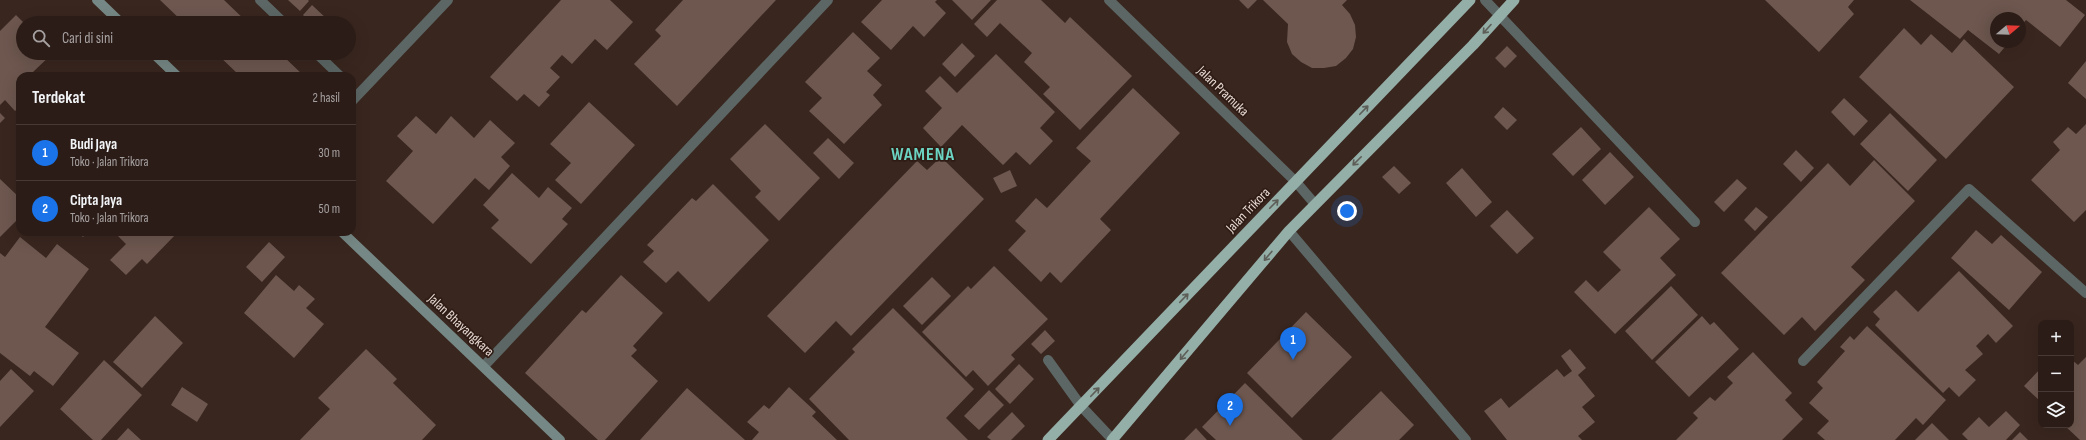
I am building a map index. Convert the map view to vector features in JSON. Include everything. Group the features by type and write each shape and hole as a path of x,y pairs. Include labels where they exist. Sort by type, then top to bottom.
{"highway":[{"name":"Jalan Trikora","path":"1048,440 1470,0"},
{"path":"1113,440 1314,203 1473,45 1514,0"}],"main road":[{"path":"97,0 114,16"},
{"path":"160,60 173,72"},
{"name":"Jalan Bhayangkara","path":"346,236 560,440"}],"street":[{"path":"260,0 277,16"},
{"path":"356,92 448,0"},
{"path":"484,366 828,0"},
{"name":"Jalan Pramuka","path":"1109,0 1296,182 1314,203"},
{"path":"1485,0 1695,222"},
{"path":"323,60 336,72"},
{"path":"1803,361 1969,189 2086,293"},
{"path":"1289,231 1466,440"},
{"path":"1048,360 1082,406 1113,440"}],"building":[{"path":"160,0 224,0 241,16 177,16"},
{"path":"288,0 308,0 309,1 300,11"},
{"path":"561,0 610,0 633,22 607,50 595,39 572,64 562,55 550,68 560,77 546,92 550,95 539,107 524,94 517,101 490,77"},
{"path":"683,0 776,0 677,106 634,64 661,36 655,30"},
{"path":"882,0 937,0 935,2 946,13 924,37 913,26 891,50 861,22"},
{"path":"952,0 991,0 972,20"},
{"path":"997,0 1041,0 1065,23 1070,17 1132,76 1080,130 1043,94 1050,87 1024,62 1032,53 1000,23 987,37 974,24"},
{"path":"1239,0 1257,0 1248,9"},
{"path":"1263,0 1347,0 1342,5 1350,14 1355,25 1356,37 1353,49 1346,58 1336,66 1312,68 1301,62 1292,54 1287,42 1288,24"},
{"path":"1765,0 1854,0 1848,7 1854,14 1819,52"},
{"path":"1910,0 2066,0 2085,15 2060,47 2026,20 2026,12 1990,12 1990,47 1968,30 1960,39"},
{"path":"312,5 324,16 304,16 303,15"},
{"path":"16,15 16,60 46,60 33,72 16,72 15,111 5,100 0,105 0,31"},
{"path":"1904,28 1921,45 1931,34 1952,53 1964,39 2014,87 1946,159 1859,77"},
{"path":"853,32 880,58 867,71 882,85 873,95 882,105 844,144 809,111 822,98 805,82"},
{"path":"962,43 975,56 955,77 942,64"},
{"path":"1507,46 1517,56 1505,68 1495,58"},
{"path":"1991,48 2004,48 1999,54"},
{"path":"996,54 1055,112 1040,128 1053,141 1030,165 1016,152 1003,165 962,125 941,147 923,128 942,108 925,91 940,76 957,93"},
{"path":"223,60 287,60 300,72 236,72"},
{"path":"2086,61 2086,99 2068,83"},
{"path":"1133,88 1180,133 1100,219 1111,230 1061,283 1050,272 1041,282 1008,250 1026,231 1015,221 1036,198 1047,208 1091,161 1076,148"},
{"path":"1844,98 1868,121 1854,136 1831,112"},
{"path":"589,102 635,145 581,204 555,180 571,163 550,144"},
{"path":"1503,107 1517,120 1507,130 1494,117"},
{"path":"0,113 5,118 0,123"},
{"path":"1890,113 1937,160 1908,191 1860,144"},
{"path":"416,116 436,134 451,116 474,138 490,120 515,143 501,157 510,166 489,190 475,178 433,224 386,181 413,151 397,136"},
{"path":"765,124 820,178 779,221 755,197 761,191 730,159"},
{"path":"2086,124 2086,210 2074,222 2031,180 2060,150 2053,142 2068,127 2076,134"},
{"path":"1581,127 1601,149 1573,176 1552,154"},
{"path":"828,138 854,163 839,179 813,153"},
{"path":"1796,150 1814,168 1801,182 1783,164"},
{"path":"1610,152 1634,177 1605,205 1582,180"},
{"path":"941,157 984,199 851,336 836,321 805,353 767,316 917,161 927,170"},
{"path":"1874,160 1915,201 1851,267 1865,280 1815,331 1802,317 1784,335 1721,273 1828,163 1850,186"},
{"path":"1394,166 1411,183 1399,194 1382,177"},
{"path":"1462,168 1492,202 1476,217 1446,183"},
{"path":"1010,170 1017,186 1001,193 993,178"},
{"path":"512,173 539,198 548,187 572,208 562,219 568,224 531,264 491,228 499,220 483,205"},
{"path":"0,179 16,194 16,221 0,237"},
{"path":"1737,179 1747,188 1724,212 1714,202"},
{"path":"713,184 769,240 709,302 678,271 666,283 643,262 654,251 647,245 692,198 696,201"},
{"path":"1649,207 1680,239 1660,258 1676,275 1615,334 1574,292 1586,280 1598,292 1621,270 1603,252"},
{"path":"1756,207 1768,217 1755,231 1744,220"},
{"path":"1507,210 1534,238 1517,254 1490,226"},
{"path":"1976,230 1992,244 2001,235 2042,272 2009,310 1951,258"},
{"path":"118,236 174,236 147,264 142,259 126,275 110,260 126,244"},
{"path":"20,237 46,258 57,244 89,269 45,327 79,353 53,386 34,371 30,376 0,353 0,253 5,257"},
{"path":"269,242 285,257 262,282 246,267"},
{"path":"994,266 1048,319 1011,355 1015,359 988,386 973,370 966,377 922,332 968,286 971,289"},
{"path":"1959,271 2013,326 1996,343 1988,334 1976,346 1983,354 1965,370 1976,380 1959,397 1949,387 1943,393 1875,325 1880,319 1873,312 1896,290 1918,312"},
{"path":"276,275 294,291 299,285 315,299 306,308 324,324 294,358 244,313"},
{"path":"621,275 663,313 633,346 637,350 631,356 658,381 605,440 598,440 525,373 582,310 586,313"},
{"path":"932,277 951,296 922,325 903,306"},
{"path":"1671,286 1698,315 1652,360 1625,331"},
{"path":"893,308 974,389 946,418 968,440 849,440 809,399 855,352 852,349"},
{"path":"1306,312 1352,357 1292,418 1247,373"},
{"path":"155,316 183,343 142,388 113,362"},
{"path":"1702,316 1710,325 1714,322 1739,349 1689,397 1655,362"},
{"path":"1867,326 1946,400 1923,425 1916,418 1895,440 1825,440 1817,433 1829,421 1809,403 1823,388 1817,382 1845,351 1840,347 1850,336 1854,340"},
{"path":"1045,330 1055,341 1041,354 1031,344"},
{"path":"366,349 397,379 393,383 436,425 422,440 300,440 330,409 318,398"},
{"path":"1570,349 1586,368 1578,375 1595,396 1582,407 1595,422 1578,436 1582,440 1507,440 1484,411 1501,398 1509,408 1557,369 1564,377 1572,371 1561,356"},
{"path":"1753,352 1792,393 1785,400 1803,419 1782,440 1676,440 1698,418 1693,413 1710,397 1715,401 1733,383 1727,377"},
{"path":"2086,357 2086,440 2080,440 2067,428 2074,428 2074,362 2078,365"},
{"path":"104,360 142,395 101,440 93,440 60,409"},
{"path":"1019,364 1034,379 1010,404 995,389"},
{"path":"11,369 34,391 0,427 0,381"},
{"path":"2038,371 2038,399 2024,386"},
{"path":"1245,383 1303,440 1216,440 1202,427"},
{"path":"182,387 208,404 197,422 171,405"},
{"path":"789,387 816,412 812,416 837,440 752,440 759,432 747,422 764,405 769,409"},
{"path":"687,388 745,440 640,440"},
{"path":"989,390 1004,405 979,430 964,416"},
{"path":"1381,391 1414,425 1399,440 1331,440"},
{"path":"2006,411 2020,425 2006,440 1968,440 1962,434 1979,417 1989,427"},
{"path":"1012,412 1025,426 1011,440 991,440 987,437"},
{"path":"1932,423 1949,440 1915,440"},
{"path":"128,428 141,440 117,440"},
{"path":"1196,428 1207,440 1184,440"},
{"path":"2020,432 2028,440 2012,440"}],"place":[{"name":"Budi Jaya","path":"1293,360"},
{"name":"Cipta Jaya","path":"1230,426"}],"district":[{"name":"WAMENA","path":"923,154"}]}
